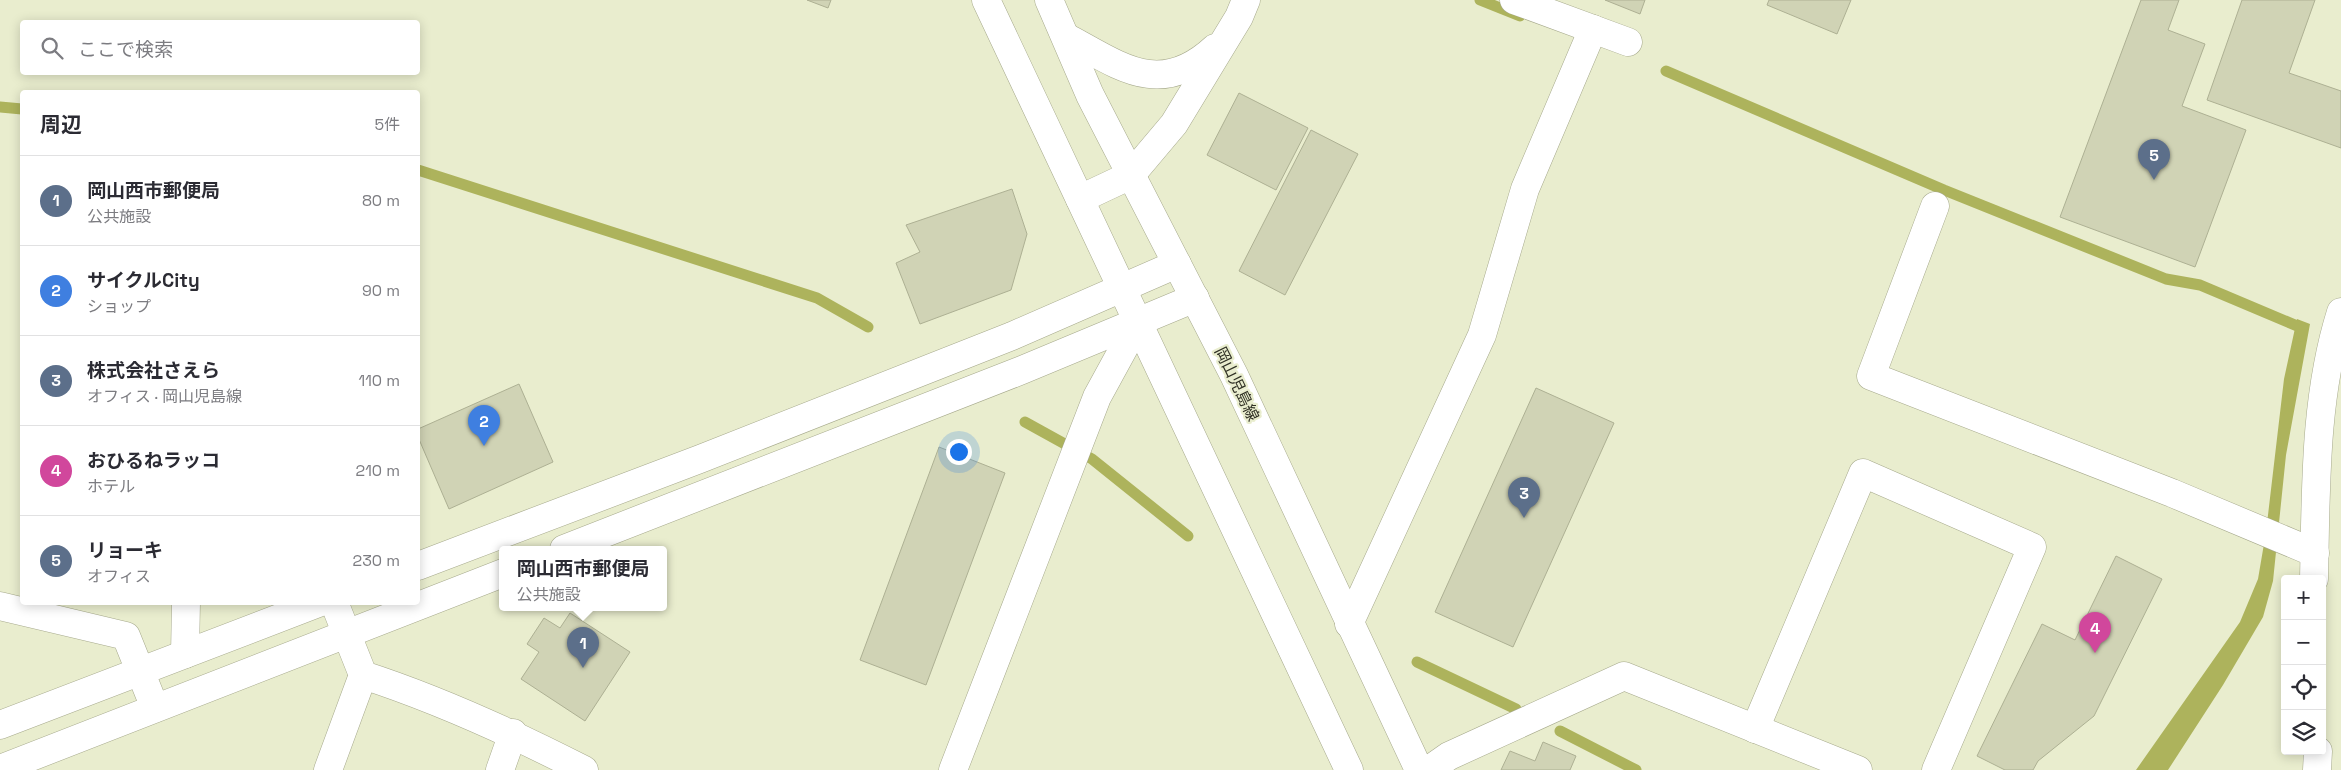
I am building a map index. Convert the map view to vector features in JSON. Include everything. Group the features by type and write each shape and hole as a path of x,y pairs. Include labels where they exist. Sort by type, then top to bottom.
{"street":[{"path":"986,0 1349,770"},
{"name":"岡山児島線","path":"1049,0 1090,95 1238,383 1349,624 1419,770"},
{"path":"1080,199 1131,175 1174,124 1227,37 1246,0"},
{"path":"1514,0 1628,42"},
{"path":"1349,624 1482,335 1525,189 1593,29"},
{"path":"1066,37 1128,70 1160,76 1179,72 1207,56 1227,37"},
{"path":"1935,206 1872,376 2172,493 2288,542 2314,566"},
{"path":"420,565 700,459 1012,336 1177,264"},
{"path":"572,546 1022,370 1195,298"},
{"path":"2314,566 2320,410 2334,333 2341,312"},
{"path":"953,770 1097,397 1138,322"},
{"path":"1755,728 1863,473 2032,547 1936,770"},
{"path":"0,769 499,575"},
{"path":"185,654 186,605"},
{"path":"0,725 313,605"},
{"path":"328,770 363,675 335,605"},
{"path":"0,606 126,636 155,708"},
{"path":"363,675 417,692 513,733 584,770"},
{"path":"1429,770 1449,756 1624,676 1858,770"},
{"path":"500,770 513,733"},
{"path":"2317,770 2318,755"}],"shaded area":[{"path":"2297,319 2310,324 2286,455 2273,581 2263,617 2223,685 2168,770 2136,770 2240,622 2258,579 2266,532 2284,379"}],"building":[{"path":"807,0 831,0 828,8"},
{"path":"1605,0 1645,0 1640,14"},
{"path":"1769,0 1851,0 1837,34 1767,5"},
{"path":"2141,0 2179,0 2168,30 2205,44 2182,106 2246,130 2195,267 2060,217"},
{"path":"2242,0 2315,0 2289,73 2341,91 2341,148 2207,100"},
{"path":"1239,93 1308,128 1276,190 1207,155"},
{"path":"1311,130 1358,154 1285,295 1239,271"},
{"path":"1012,189 1027,234 1011,290 920,324 896,263 920,252 906,225"},
{"path":"519,384 553,462 449,509 420,442 420,428"},
{"path":"1536,388 1614,423 1513,647 1435,612"},
{"path":"939,447 1005,473 926,685 860,660"},
{"path":"2116,556 2162,579 2094,716 2038,761 2033,770 2005,770 1977,756 2042,624 2075,640"},
{"path":"570,613 630,652 585,721 521,679 539,652 527,644 544,618 560,628"},
{"path":"1543,742 1576,756 1570,770 1501,770 1510,751 1535,761"}],"waterway":[{"path":"1480,0 1520,16"},
{"path":"1666,71 1944,190 2166,279 2200,285 2302,328 2301,336"},
{"path":"0,107 20,109"},
{"path":"420,171 817,298 868,327"},
{"path":"1025,422 1092,459 1188,536"},
{"path":"1417,662 1516,709"},
{"path":"1560,731 1636,770"}],"place":[{"name":"リョーキ","path":"2154,180"},
{"name":"サイクルCity","path":"484,446"},
{"name":"株式会社さえら","path":"1524,518"},
{"name":"おひるねラッコ","path":"2095,653"},
{"name":"岡山西市郵便局","path":"583,668"}]}
